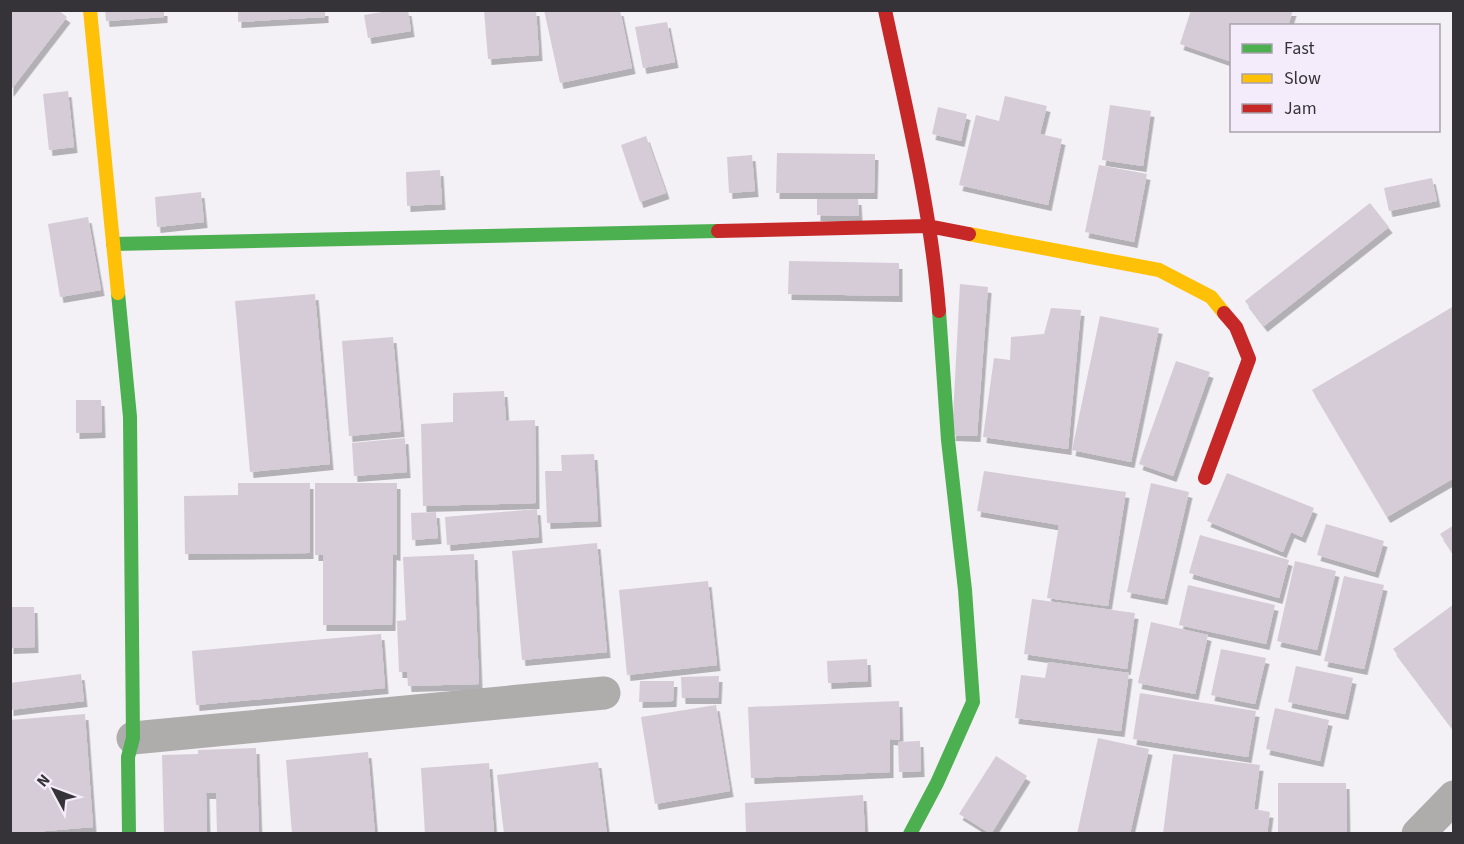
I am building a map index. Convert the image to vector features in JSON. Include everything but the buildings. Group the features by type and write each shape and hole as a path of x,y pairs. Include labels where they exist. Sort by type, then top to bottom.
{"street":[{"path":"90,10 130,417 133,738 128,757 129,834"},
{"path":"885,10 934,261 948,440 965,590 973,702 938,783 910,834"},
{"path":"113,244 928,226 1159,270 1211,297 1236,327 1249,359 1205,478"},
{"path":"133,738 604,693"},
{"path":"1418,834 1454,797"}],"traffic: fast":[{"path":"113,244 718,231"},
{"path":"118,293 130,417 133,738 128,757 129,834"},
{"path":"910,834 937,783 973,702 965,590 948,440 939,311"}],"traffic: slow":[{"path":"90,10 118,293"},
{"path":"969,234 1159,270 1211,297 1224,313"}],"traffic: jam":[{"path":"885,10 924,197 939,311"},
{"path":"718,231 928,226 969,234"},
{"path":"1205,478 1249,359 1236,327 1224,313"}]}
